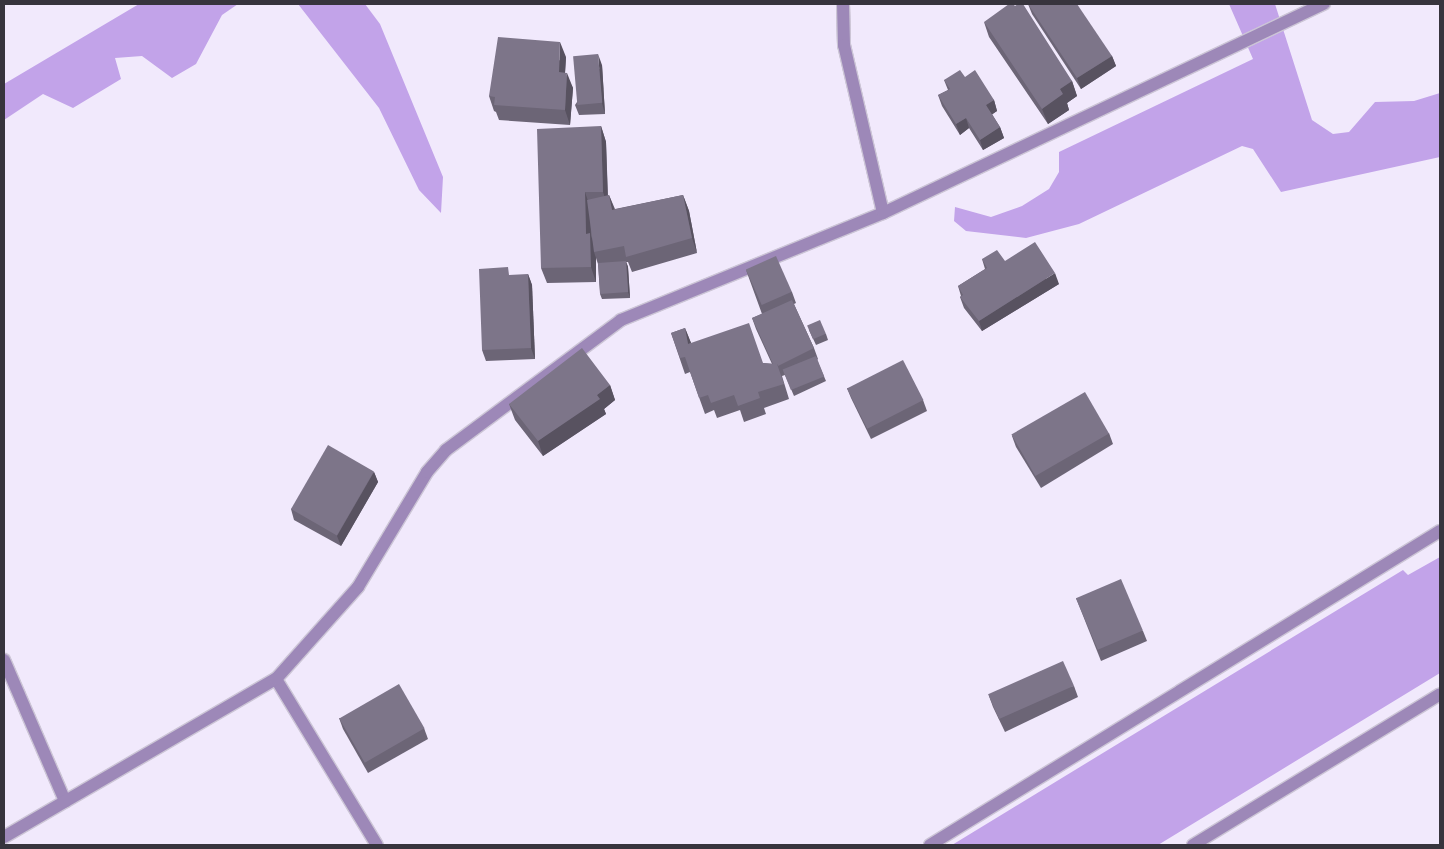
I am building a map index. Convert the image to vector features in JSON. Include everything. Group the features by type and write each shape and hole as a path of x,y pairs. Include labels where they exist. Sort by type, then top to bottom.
{"street":[{"path":"843,4 844,45 883,213"},
{"path":"4,837 276,679 358,587 427,472 453,445 621,320 883,213 1324,4"},
{"path":"930,845 1440,531"},
{"path":"4,660 64,801"},
{"path":"276,679 377,845"},
{"path":"1194,845 1440,694"}],"shaded area":[{"path":"139,4 238,4 222,15 196,64 172,78 142,56 115,58 121,79 73,108 43,94 4,120 4,84"},
{"path":"298,4 365,4 380,24 443,177 441,213 419,190 379,108"},
{"path":"1229,4 1275,4 1312,120 1333,134 1349,132 1375,102 1414,101 1440,93 1440,157 1281,192 1253,149 1242,146 1079,224 1026,238 966,231 954,221 955,207 991,217 1022,206 1049,189 1059,172 1059,152 1253,59"},
{"path":"1440,557 1440,673 1158,845 952,845 1403,570 1408,575"}],"building":[{"path":"1009,4 1015,6 1023,4 1072,81 1060,89 1063,94 1042,109 984,22"},
{"path":"1028,4 1077,4 1112,56 1077,78"},
{"path":"498,37 560,42 559,72 567,73 565,110 494,105 495,97 489,96"},
{"path":"598,54 602,103 577,105 573,56"},
{"path":"960,70 965,77 975,70 994,100 986,105 1000,127 980,140 966,118 956,124 938,95 950,89 944,80"},
{"path":"601,126 603,192 585,192 586,234 590,233 591,267 541,268 537,129"},
{"path":"609,195 612,210 683,195 692,238 626,257 624,246 594,252 587,200"},
{"path":"1035,242 1055,273 979,321 960,297 963,295 958,286 987,268 982,259 997,250 1005,261"},
{"path":"776,256 792,292 762,305 746,269"},
{"path":"626,261 628,292 600,294 598,263"},
{"path":"508,267 509,275 528,274 531,348 482,350 479,269"},
{"path":"792,300 814,348 778,366 773,364 752,318"},
{"path":"820,320 826,334 813,339 807,325"},
{"path":"749,323 763,363 777,364 784,384 758,392 760,398 738,406 734,395 711,403 708,395 699,398 685,357 680,358 671,333 685,328 688,344"},
{"path":"582,348 610,385 597,395 600,399 538,441 509,404"},
{"path":"816,356 824,376 791,390 783,369"},
{"path":"903,360 923,400 867,429 847,389"},
{"path":"1085,392 1109,434 1035,476 1011,434"},
{"path":"328,445 374,471 337,536 291,509"},
{"path":"1121,579 1143,631 1098,650 1076,598"},
{"path":"1063,661 1074,686 999,719 988,694"},
{"path":"399,684 425,728 365,763 339,718"}]}
